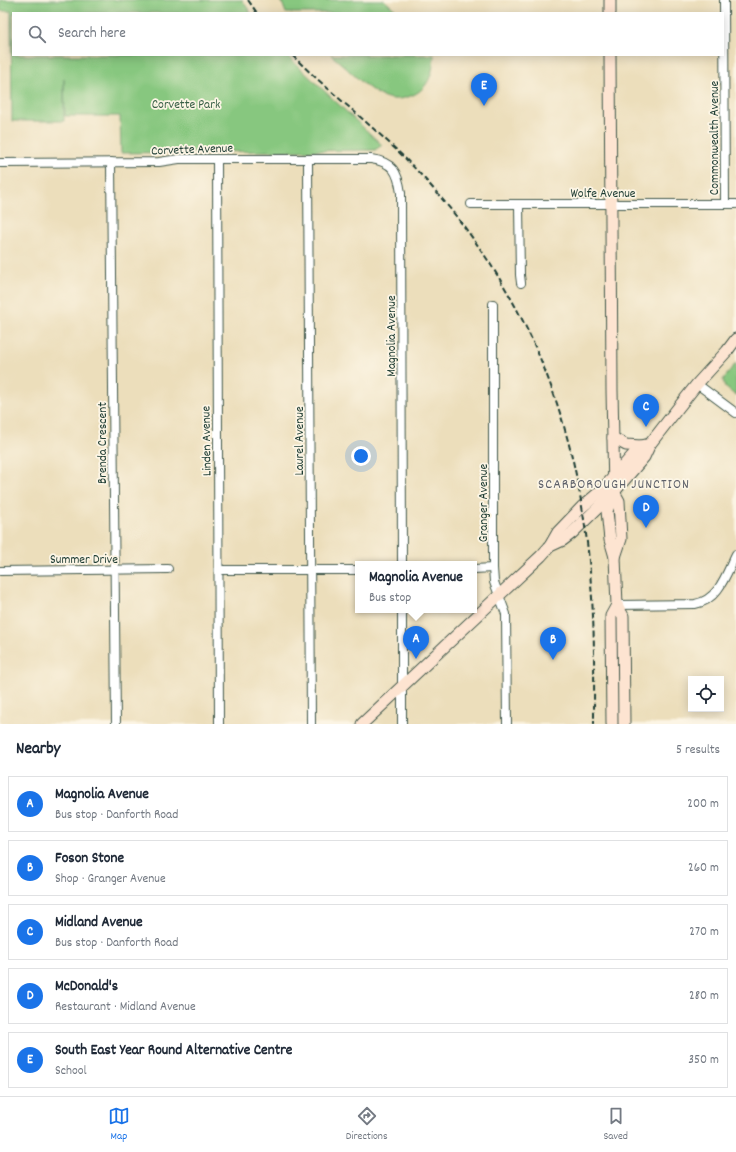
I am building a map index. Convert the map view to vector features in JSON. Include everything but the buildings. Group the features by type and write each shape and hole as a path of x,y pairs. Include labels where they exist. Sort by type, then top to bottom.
{"main road":[{"path":"610,0 610,12"},
{"path":"610,56 614,492 607,511 610,540 616,556 617,605 623,616 624,724"},
{"path":"362,724 550,546 558,532 582,507 602,490 614,475 645,445 697,384 728,351 736,339"},
{"path":"613,438 626,445 645,445"},
{"path":"550,546 563,540 572,533 614,492 644,458 645,445"},
{"path":"612,724 611,616 617,605"}],"street":[{"name":"Commonwealth Avenue","path":"724,0 725,204"},
{"name":"Corvette Avenue","path":"0,163 159,162 179,159 371,159 385,162"},
{"name":"Linden Avenue","path":"217,159 219,724"},
{"name":"Laurel Avenue","path":"308,159 311,724"},
{"name":"Brenda Crescent","path":"111,162 116,724"},
{"name":"Magnolia Avenue","path":"385,162 397,174 402,192 402,561"},
{"name":"Wolfe Avenue","path":"471,204 736,204"},
{"path":"519,204 521,283"},
{"name":"Granger Avenue","path":"493,304 493,568 494,582 506,614 507,724"},
{"path":"697,384 736,413"},
{"path":"617,605 695,604 705,601 719,588 736,554"},
{"path":"477,569 493,568"},
{"name":"Summer Drive","path":"0,571 168,570"},
{"path":"219,570 355,570"},
{"path":"402,613 402,724"}],"green space":[{"name":"Corvette Park","path":"0,0 242,0 250,12 12,12 12,56 287,56 382,145 375,150 121,153 120,116 65,116 64,79 64,121 12,121 11,11 0,11"},
{"path":"281,0 384,0 398,12 286,12"},
{"path":"332,56 434,56 433,68 429,79 423,88 413,95 396,99 389,98 376,93"},
{"path":"736,363 736,396 725,387 723,380"}],"railway":[{"path":"248,0 256,12"},
{"path":"293,56 391,144 422,176 460,221 492,267 520,315 543,365 561,417 575,471 585,527 593,620 594,724"}],"place":[{"name":"South East Year Round Alternative Centre","path":"484,106"},
{"name":"Midland Avenue","path":"646,427"},
{"name":"McDonald's","path":"646,528"},
{"name":"Magnolia Avenue","path":"416,659"},
{"name":"Foson Stone","path":"553,660"}],"district":[{"name":"SCARBOROUGH JUNCTION","path":"614,483"}]}
